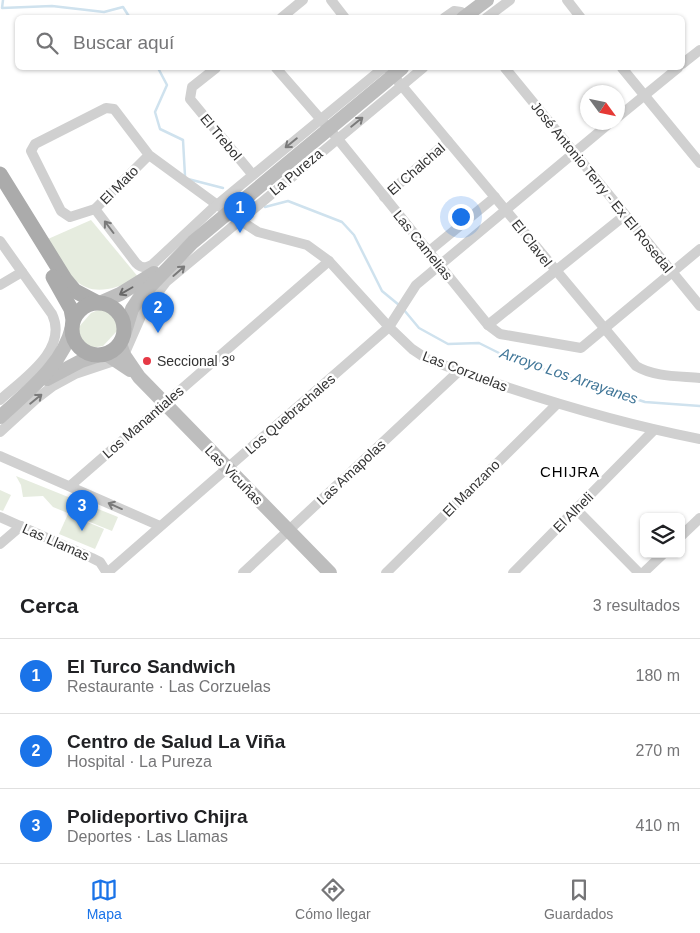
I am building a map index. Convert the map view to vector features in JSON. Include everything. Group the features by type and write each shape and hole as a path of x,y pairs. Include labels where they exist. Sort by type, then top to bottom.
{"main road":[{"path":"468,15 487,0"},
{"path":"115,351 132,309 140,297 193,242 222,208 328,128 393,72"},
{"path":"1,175 65,279 75,291 113,306 119,312 124,326 115,351"},
{"path":"0,193 66,296 71,309 76,344 90,354 115,351"},
{"path":"0,417 59,360 68,342 72,324 82,308 99,302 151,276 193,242"},
{"path":"18,400 56,372 81,360 115,351"},
{"name":"Las Vicuñas","path":"115,351 330,573"}],"street":[{"path":"284,15 304,0"},
{"path":"331,0 343,15"},
{"path":"490,15 510,0"},
{"path":"567,0 579,15"},
{"path":"448,15 454,11 461,12 463,15"},
{"path":"685,62 700,50"},
{"name":"El Trebol","path":"213,70 192,87 190,99 252,174"},
{"name":"Las Camelias","path":"278,70 328,128 488,325 500,334 572,348 581,348 700,249"},
{"path":"393,72 408,70"},
{"name":"José Antonio Terry - Ex El Rosedal","path":"507,70 624,216 700,306"},
{"path":"624,70 700,163"},
{"path":"625,111 675,70"},
{"name":"El Clavel","path":"393,72 554,271 636,366 645,372 700,378"},
{"name":"Las Corzuelas","path":"60,211 31,151 35,144 106,108 114,109 119,113 149,155 222,208 258,232 307,245 329,261 389,327 412,349 427,359 557,404 654,430 700,439"},
{"path":"95,209 136,263 140,267 146,268 222,208 252,174 328,128"},
{"name":"La Pureza","path":"115,351 152,298 166,282 239,220 328,128"},
{"name":"Los Quebrachales","path":"107,573 389,327 416,285 602,130"},
{"name":"El Chalchal","path":"384,197 448,141"},
{"name":"El Mato","path":"60,211 70,216 95,209 149,155"},
{"path":"428,252 495,197"},
{"path":"488,325 624,216"},
{"path":"0,241 3,252 22,272 55,321 52,350 40,364 0,400"},
{"name":"Los Manantiales","path":"70,486 329,261"},
{"path":"0,285 22,272"},
{"path":"0,432 53,386 115,351"},
{"name":"Las Amapolas","path":"243,573 460,371"},
{"name":"El Manzano","path":"386,573 557,404"},
{"name":"El Alheli","path":"513,573 654,430"},
{"path":"0,456 160,526"},
{"path":"576,509 639,573"},
{"name":"Las Llamas","path":"0,517 100,562 107,573"},
{"path":"685,532 700,518"},
{"path":"0,544 21,526"},
{"path":"643,573 659,558"}],"shaded area":[{"path":"91,220 139,278 121,286 93,289 83,286 65,268 48,239"},
{"path":"101,309 114,313 118,319 117,331 103,346 91,348 81,343 78,328 91,313"},
{"path":"16,476 118,517 112,531 53,507 43,496 23,497 21,485"},
{"path":"0,490 11,495 3,511 0,510"},
{"path":"68,514 104,529 95,549 59,534"}],"waterway":[{"name":"Arroyo Los Arrayanes","path":"3,0 2,8 52,6 104,12 123,7 128,15"},
{"name":"Arroyo Los Arrayanes","path":"159,70 167,85 155,112 160,129 183,140 185,176"},
{"name":"Arroyo Los Arrayanes","path":"188,179 223,188"},
{"name":"Arroyo Los Arrayanes","path":"265,207 288,201 342,222 354,235 382,291 399,305"},
{"name":"Arroyo Los Arrayanes","path":"404,310 419,328 448,344 479,343 509,358 645,402 700,406"}],"place":[{"name":"El Turco Sandwich","path":"240,233"},
{"name":"Centro de Salud La Viña","path":"158,333"},
{"name":"Seccional 3º","path":"147,361"},
{"name":"Polideportivo Chijra","path":"82,531"}],"district":[{"name":"CHIJRA","path":"570,472"}]}
